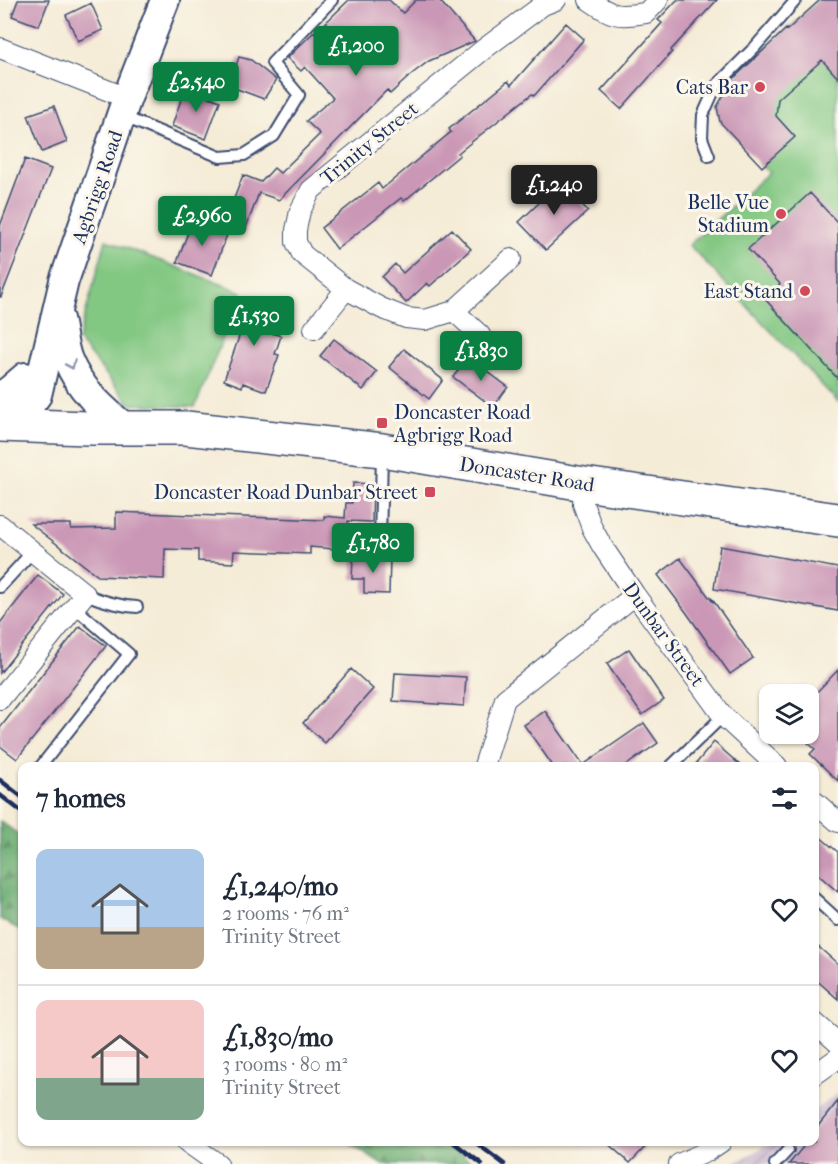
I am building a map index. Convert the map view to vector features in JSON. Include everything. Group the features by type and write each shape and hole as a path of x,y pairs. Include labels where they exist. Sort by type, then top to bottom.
{"highway":[{"name":"Doncaster Road","path":"0,419 88,428 186,428 382,450 584,484 838,520"}],"main road":[{"name":"Agbrigg Road","path":"0,419 24,412 37,395 64,281 124,107 165,0"},
{"name":"Agbrigg Road","path":"0,419 25,377 57,308"},
{"path":"57,308 67,359 77,378 93,400 125,428"}],"street":[{"name":"Trinity Street","path":"511,259 454,311 425,320 406,318 381,308 346,289 302,254 296,242 296,230 300,211 311,190 484,49 543,5 556,0"},
{"path":"589,0 609,14 624,16 646,14 658,0"},
{"path":"0,48 124,107"},
{"path":"314,329 346,289"},
{"path":"454,311 480,335"},
{"name":"Dunbar Street","path":"584,484 583,504 602,546 723,716 773,762"},
{"path":"0,525 33,550 80,601 0,699"},
{"path":"485,762 505,699 636,596"},
{"path":"819,805 838,822"},
{"path":"819,1026 838,1043"},
{"path":"819,1071 838,1058"},
{"path":"193,1146 218,1164"},
{"path":"679,1164 706,1146"}],"lane":[{"path":"124,107 220,157 244,155 274,136 299,95 272,63 332,0"},
{"path":"709,156 702,138 703,115 716,86 755,47 796,0"},
{"path":"358,545 378,546 380,543 382,450"},
{"path":"0,587 33,550"},
{"path":"80,601 102,601 137,607"},
{"path":"44,762 129,654 80,601"},
{"path":"675,762 723,716"},
{"path":"819,903 838,920"},
{"path":"775,1164 788,1150"}],"shaded area":[{"path":"838,1093 838,1164 732,1164 764,1146 819,1146 819,1107"}],"green space":[{"name":"Belle Vue Stadium","path":"820,0 838,0 838,402 689,245 769,172 762,167 717,107 736,76"},
{"path":"106,240 242,292 195,407 130,404 78,340"},
{"path":"0,821 18,834 18,929 0,919"},
{"path":"353,1146 450,1146 475,1164 381,1164"}],"building":[{"path":"18,0 49,0 39,26 12,16"},
{"path":"349,0 389,0 403,13 416,0 439,0 475,41 429,61 390,94 387,90 279,200 259,193 244,233 224,225 243,175 261,182 274,168 280,173 320,134 306,121 333,98 305,67 301,71 287,58"},
{"path":"677,0 717,0 621,109 601,91 662,23 658,20"},
{"name":"Cats Bar","path":"820,0 838,0 838,78 822,60 778,99 776,116 795,137 762,167 720,122 717,107 733,79"},
{"path":"91,3 103,30 78,41 66,15"},
{"path":"566,23 584,39 534,96 532,94 479,136 458,153 460,155 404,201 401,198 337,249 321,228 378,183 382,189 451,132 449,129 508,81 511,85"},
{"path":"239,57 251,60 276,80 264,99 229,86"},
{"path":"185,88 220,101 206,139 172,126"},
{"path":"54,106 67,142 42,152 28,115"},
{"path":"25,159 51,169 0,297 0,226"},
{"path":"561,182 588,211 546,250 519,222"},
{"name":"East Stand","path":"810,193 838,223 838,379 764,298 780,284 748,249"},
{"path":"193,219 228,232 212,275 177,262"},
{"path":"452,229 471,249 430,286 427,283 406,303 382,277 395,264 403,273"},
{"path":"241,300 279,313 272,333 281,336 275,354 279,355 266,391 243,383 242,387 224,380 240,334 230,330"},
{"path":"334,339 377,372 363,390 320,356"},
{"path":"404,349 443,380 429,399 389,367"},
{"path":"468,357 508,387 493,407 453,377"},
{"path":"353,483 373,484 372,522 348,521 346,550 310,547 310,554 234,551 233,563 198,561 198,550 165,549 164,579 98,576 31,524 71,524 71,529 116,528 116,512 324,520 324,516 345,518 346,503 352,503"},
{"path":"720,546 838,568 838,611 714,589"},
{"path":"353,558 390,559 389,594 364,593 364,579 352,579"},
{"path":"680,558 753,658 730,674 658,575"},
{"path":"38,575 63,594 0,673 0,623"},
{"path":"80,626 106,646 17,759 0,746 0,728"},
{"path":"629,649 664,700 642,715 607,664"},
{"path":"351,669 373,689 325,743 303,723"},
{"path":"838,670 838,781 810,754 815,749 809,744 819,744 819,690"},
{"path":"395,673 466,677 464,706 393,701"},
{"path":"545,711 581,762 550,762 524,725"},
{"path":"644,723 658,743 631,762 587,762"},
{"path":"714,742 736,762 697,762"},
{"path":"819,836 838,852 838,892 819,875"},
{"path":"819,947 838,964 838,999 819,982"},
{"path":"838,1101 838,1164 789,1164 804,1146 819,1146 819,1125"},
{"path":"611,1146 646,1146 630,1163"}],"railway":[{"path":"0,780 18,794"},
{"path":"0,795 18,809"},
{"path":"458,1146 482,1164"},
{"path":"480,1146 504,1164"}],"place":[{"name":"Cats Bar","path":"760,87"},
{"name":"Belle Vue Stadium","path":"781,214"},
{"name":"East Stand","path":"805,291"},
{"name":"Doncaster Road Agbrigg Road","path":"382,423"},
{"name":"Doncaster Road Dunbar Street","path":"430,492"}]}
